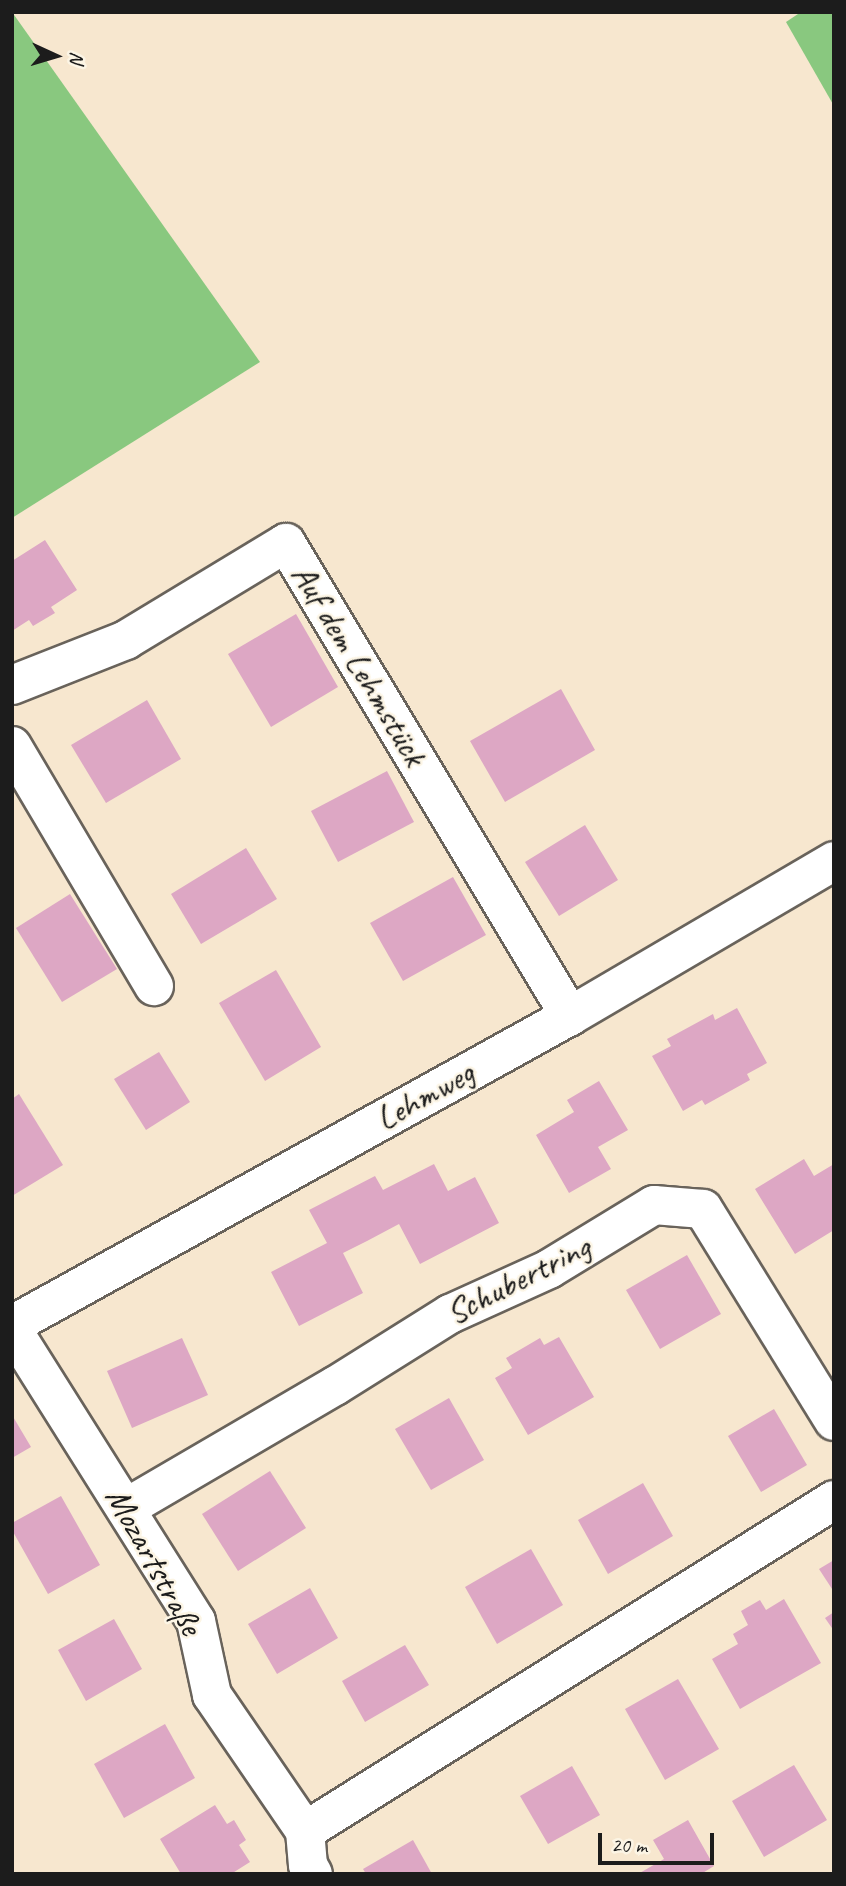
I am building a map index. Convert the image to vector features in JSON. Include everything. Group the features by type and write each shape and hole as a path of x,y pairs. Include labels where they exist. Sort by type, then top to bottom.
{"street":[{"name":"Auf dem Lehmstück","path":"12,685 126,640 286,543 570,1016"},
{"path":"12,746 154,986"},
{"name":"Lehmweg","path":"12,1327 570,1016 834,861"},
{"name":"Schubertring","path":"126,1508 335,1386 450,1314 549,1269 654,1205 703,1209 834,1421"},
{"name":"Mozartstraße","path":"12,1327 196,1622 212,1695 305,1830 308,1866 313,1874"},
{"path":"305,1830 834,1500"}],"green space":[{"path":"12,12 260,362 12,518"},
{"path":"801,12 834,12 834,106 786,22"}],"building":[{"path":"45,540 77,590 51,607 55,613 33,626 29,620 12,631 12,561"},
{"path":"296,614 338,687 271,727 228,654"},
{"path":"561,689 595,750 505,802 470,741"},
{"path":"147,700 181,759 106,803 71,745"},
{"path":"387,771 414,822 338,862 311,811"},
{"path":"585,825 618,880 559,916 525,862"},
{"path":"246,848 277,899 201,944 171,894"},
{"path":"453,877 486,935 403,981 370,923"},
{"path":"70,894 117,969 62,1002 16,928"},
{"path":"276,970 321,1047 265,1081 219,1003"},
{"path":"737,1008 767,1063 747,1074 750,1080 705,1105 702,1100 683,1111 652,1056 671,1046 667,1039 713,1014 715,1020"},
{"path":"159,1052 190,1102 146,1130 114,1079"},
{"path":"599,1081 628,1130 598,1147 611,1169 569,1193 536,1135 574,1112 567,1100"},
{"path":"19,1094 63,1165 12,1196 12,1099"},
{"path":"804,1159 814,1176 834,1164 834,1230 795,1254 755,1189"},
{"path":"434,1164 448,1191 475,1177 499,1223 420,1264 399,1224 343,1253 363,1293 299,1326 271,1272 327,1243 309,1210 375,1176 383,1190"},
{"path":"687,1255 721,1314 660,1349 626,1290"},
{"path":"559,1337 594,1397 528,1435 495,1378 512,1368 506,1358 540,1338 544,1345"},
{"path":"182,1338 208,1395 132,1428 107,1371"},
{"path":"449,1398 484,1460 431,1490 395,1429"},
{"path":"774,1409 807,1465 761,1492 728,1436"},
{"path":"12,1415 31,1447 12,1458"},
{"path":"270,1471 306,1528 238,1571 202,1514"},
{"path":"643,1483 673,1536 608,1574 578,1520"},
{"path":"61,1496 100,1565 48,1594 12,1530 12,1523"},
{"path":"531,1549 563,1605 497,1644 465,1587"},
{"path":"834,1560 834,1592 819,1569"},
{"path":"310,1588 338,1638 277,1674 248,1624"},
{"path":"784,1599 821,1663 740,1709 712,1659 738,1644 733,1634 748,1625 741,1611 760,1600 766,1610"},
{"path":"834,1612 834,1631 825,1618"},
{"path":"114,1619 142,1669 86,1701 58,1650"},
{"path":"405,1645 429,1685 365,1722 342,1681"},
{"path":"678,1679 719,1749 665,1780 625,1709"},
{"path":"165,1724 195,1778 124,1818 94,1764"},
{"path":"794,1765 827,1820 764,1857 732,1801"},
{"path":"572,1766 600,1815 548,1844 520,1796"},
{"path":"215,1805 227,1824 234,1820 246,1840 239,1845 250,1862 231,1874 181,1874 160,1839"},
{"path":"688,1820 714,1866 701,1874 638,1874 664,1859 653,1840"},
{"path":"413,1840 432,1874 366,1874 363,1869"}]}
